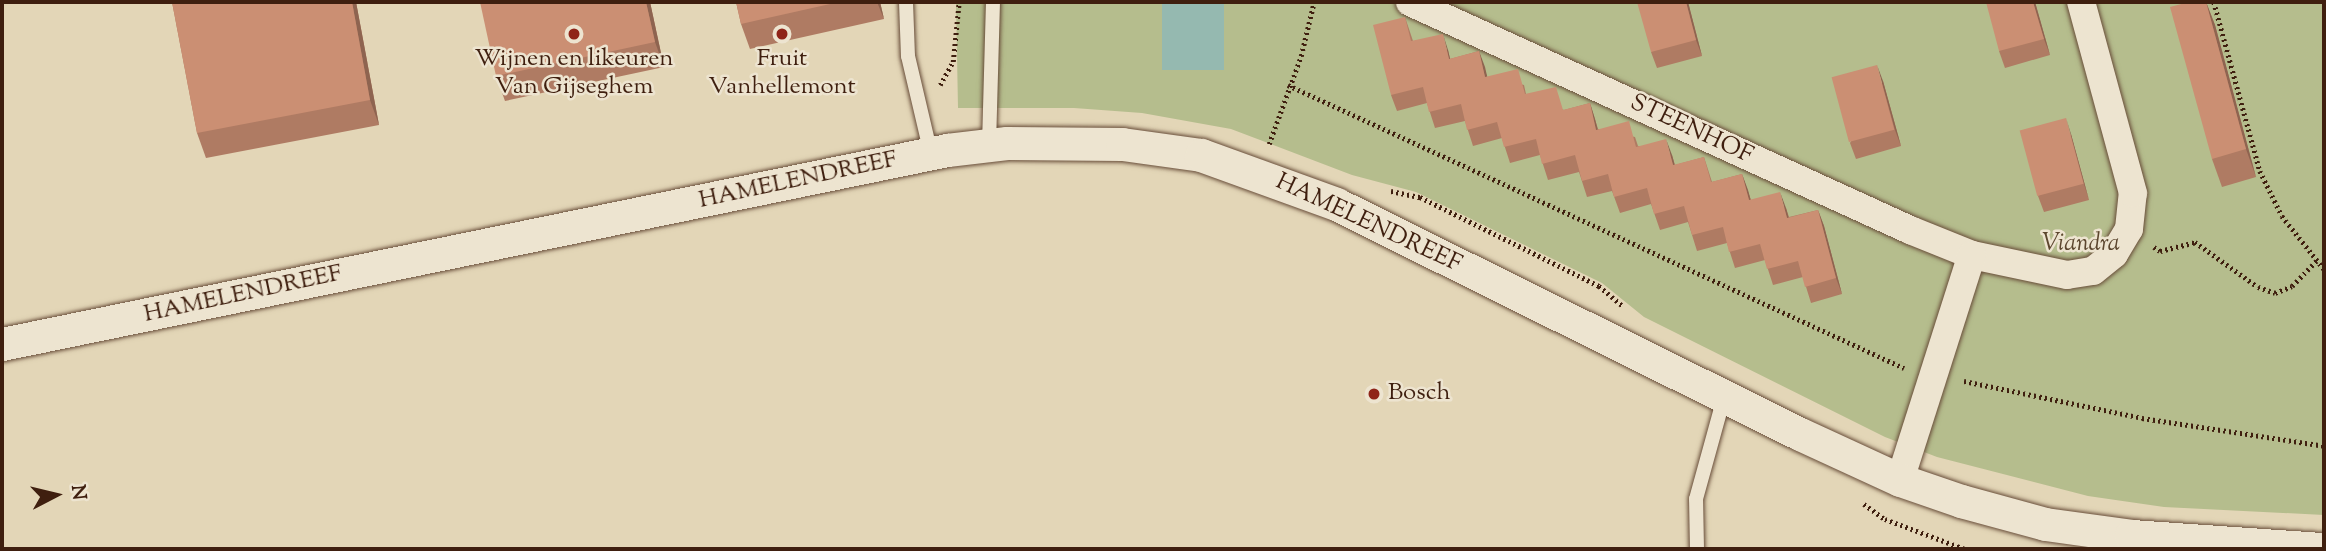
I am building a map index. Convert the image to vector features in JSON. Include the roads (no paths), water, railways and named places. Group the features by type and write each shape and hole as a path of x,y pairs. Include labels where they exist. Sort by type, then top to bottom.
{"street":[{"name":"STEENHOF","path":"1410,2 1972,255 2067,275 2093,271 2114,254 2129,229 2133,193 2081,2"},
{"name":"HAMELENDREEF","path":"2,344 931,154 989,145 1122,144 1201,155 1336,204 1724,397 1900,480 2045,524 2199,543 2324,549"},
{"path":"1900,480 1972,255"}],"lane":[{"path":"906,2 908,56 931,154"},
{"path":"989,145 993,2"},
{"path":"1697,549 1696,499 1724,397"}],"water":[{"path":"1162,2 1224,2 1224,70 1162,70"}],"place":[{"name":"Wijnen en likeuren Van Gijseghem","path":"574,34"},
{"name":"Fruit Vanhellemont","path":"782,34"},
{"name":"Bosch","path":"1374,394"}],"park label":[{"name":"Viandra","path":"2081,245"}]}
